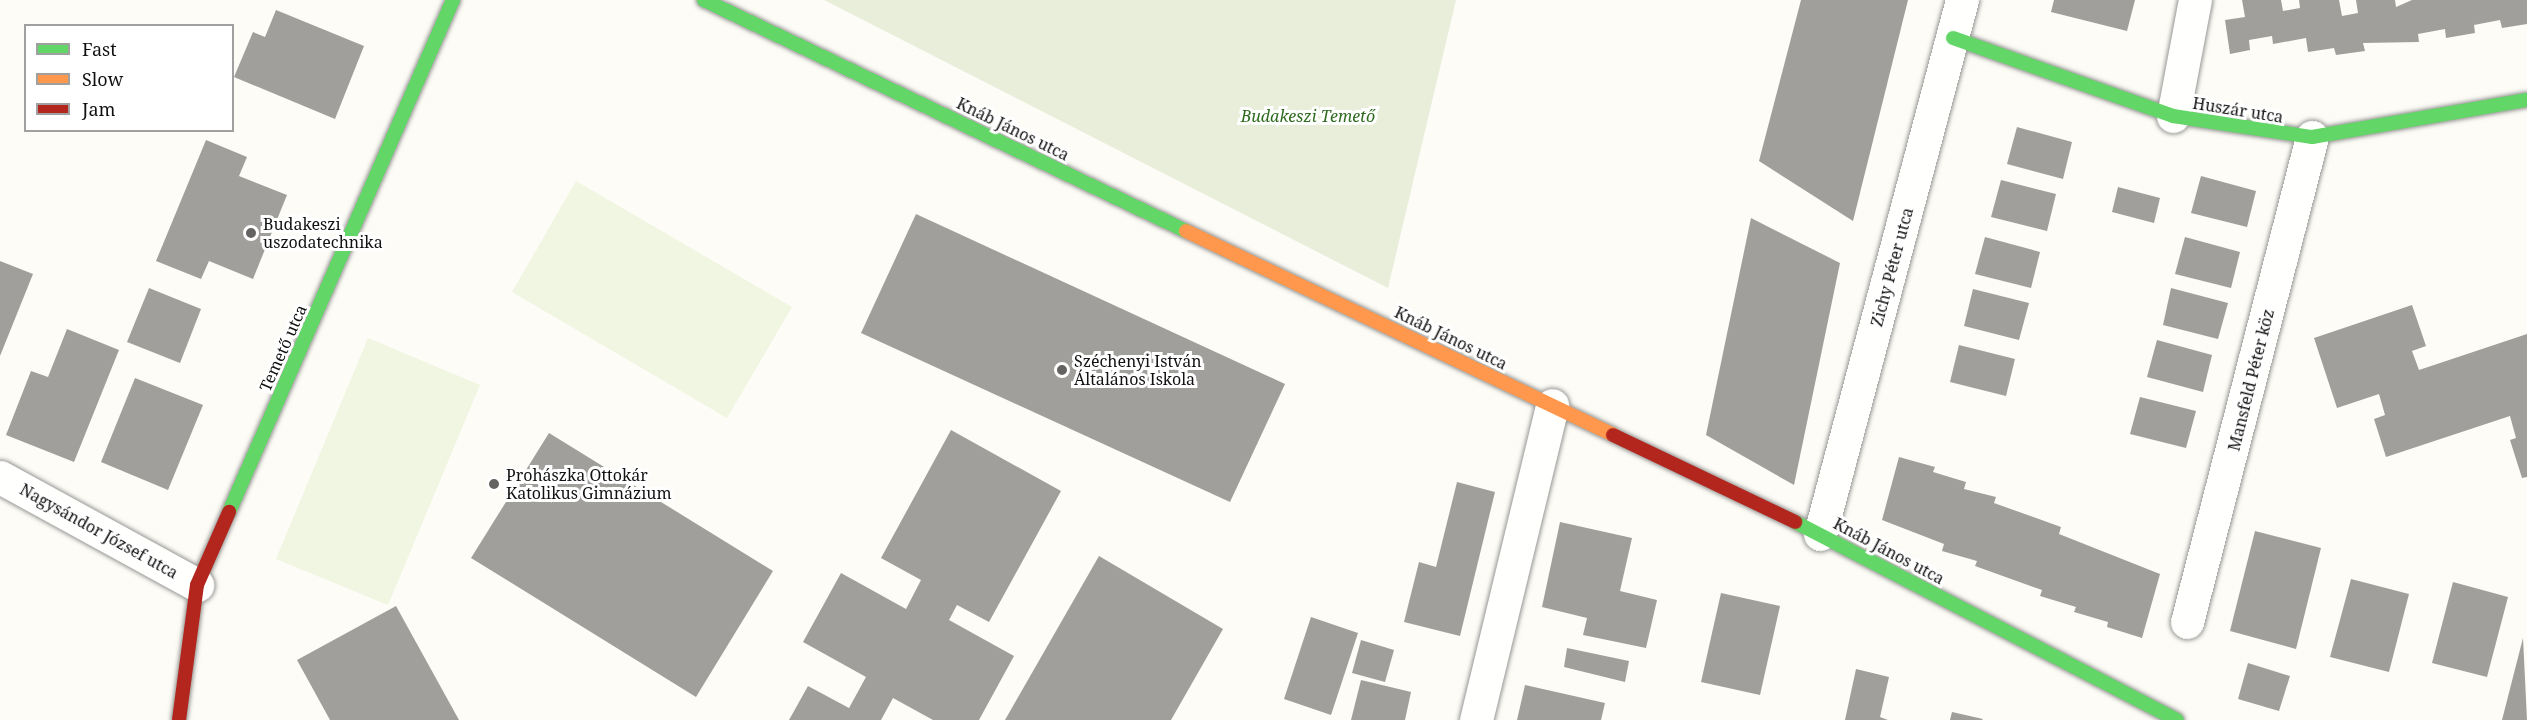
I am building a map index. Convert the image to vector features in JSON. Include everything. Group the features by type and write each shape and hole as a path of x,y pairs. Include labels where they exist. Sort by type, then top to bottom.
{"street":[{"name":"Temető utca","path":"179,720 197,585 453,0"},
{"name":"Knáb János utca","path":"704,0 1820,534 2169,719"},
{"name":"Zichy Péter utca","path":"1820,534 1962,0"},
{"path":"2173,116 2196,0"},
{"name":"Huszár utca","path":"1953,38 2173,116 2312,137 2527,100"},
{"name":"Mansfeld Péter köz","path":"2187,622 2312,137"},
{"path":"1476,720 1552,405"},
{"name":"Nagysándor József utca","path":"0,477 197,585"}],"green space":[{"name":"Budakeszi Temető","path":"824,0 1456,0 1388,288"},
{"path":"576,181 792,307 727,418 512,292"},
{"path":"368,338 480,385 388,605 276,559"}],"building":[{"path":"1801,0 1908,0 1853,221 1759,161"},
{"path":"2054,0 2135,0 2127,31 2051,12"},
{"path":"2242,0 2281,0 2283,11 2300,8 2299,0 2339,0 2342,16 2358,13 2356,0 2395,0 2396,7 2412,0 2527,0 2527,24 2502,28 2500,20 2474,25 2475,33 2446,38 2445,29 2418,34 2419,42 2363,43 2365,51 2336,55 2334,48 2308,52 2306,38 2273,44 2272,36 2249,40 2250,50 2230,54 2225,20 2245,17"},
{"path":"276,10 364,46 335,119 234,77 253,32 265,37"},
{"path":"2017,127 2072,142 2063,179 2007,164"},
{"path":"206,140 247,157 239,176 287,195 253,279 209,261 201,279 156,261"},
{"path":"2201,176 2256,191 2247,227 2191,213"},
{"path":"2001,180 2056,194 2047,231 1991,217"},
{"path":"2118,187 2160,198 2154,223 2112,212"},
{"path":"916,214 1285,384 1230,502 861,333"},
{"path":"1751,218 1840,263 1794,485 1706,435"},
{"path":"1985,237 2040,252 2031,288 1975,274"},
{"path":"2185,237 2240,252 2231,288 2175,274"},
{"path":"0,261 33,274 0,356"},
{"path":"149,288 201,309 180,363 127,342"},
{"path":"2171,288 2228,303 2218,339 2163,325"},
{"path":"1973,289 2029,303 2019,340 1964,326"},
{"path":"2412,305 2426,346 2412,351 2419,370 2527,334 2527,477 2522,478 2510,440 2516,438 2510,416 2386,457 2374,419 2385,415 2379,394 2337,408 2314,338"},
{"path":"67,329 119,350 74,462 6,435 31,371 48,377"},
{"path":"2157,340 2212,355 2203,392 2147,377"},
{"path":"1959,345 2015,359 2006,396 1950,382"},
{"path":"135,378 203,405 168,490 101,462"},
{"path":"2140,397 2196,411 2186,448 2130,434"},
{"path":"951,430 1061,491 989,622 957,605 949,620 1014,656 979,720 933,720 893,698 881,720 789,720 808,686 849,708 866,677 803,642 841,573 906,609 921,580 881,558"},
{"path":"549,433 773,571 696,697 471,558"},
{"path":"1899,457 1935,467 1933,472 1966,482 1964,489 1996,497 1994,503 2061,527 2059,534 2160,574 2142,638 2107,627 2108,622 2074,612 2076,607 2040,596 2042,590 1975,566 1977,561 1942,551 1944,544 1882,520"},
{"path":"1457,482 1495,492 1460,636 1404,622 1419,562 1436,567"},
{"path":"1560,522 1632,538 1620,591 1657,600 1646,648 1583,635 1587,618 1542,607"},
{"path":"2255,531 2321,548 2296,649 2230,631"},
{"path":"1099,556 1223,629 1171,720 1005,720"},
{"path":"2351,579 2409,594 2389,672 2330,657"},
{"path":"2453,582 2508,597 2487,677 2432,663"},
{"path":"1721,593 1780,606 1760,695 1701,682"},
{"path":"396,606 459,720 330,720 297,660"},
{"path":"1311,617 1358,633 1331,715 1284,699"},
{"path":"2523,638 2527,720 2502,720"},
{"path":"1361,640 1394,650 1385,682 1352,673"},
{"path":"1567,648 1629,661 1625,682 1564,667"},
{"path":"2248,663 2290,676 2279,711 2238,699"},
{"path":"1856,669 1889,677 1880,717 1888,720 1845,720"},
{"path":"1361,680 1411,692 1405,720 1351,720"},
{"path":"1525,685 1605,703 1601,720 1517,720"},
{"path":"1952,712 1983,719 1950,720"}],"traffic: fast":[{"path":"229,512 453,0"},
{"path":"704,0 1186,231"},
{"path":"1953,38 2173,116 2312,137 2527,100"},
{"path":"1795,522 2177,720"}],"traffic: slow":[{"path":"1186,231 1613,435"}],"traffic: jam":[{"path":"1613,435 1795,522"},
{"path":"179,720 197,585 229,512"}],"place":[{"name":"Budakeszi uszodatechnika","path":"251,233"},
{"name":"Széchenyi István Általános Iskola","path":"1062,370"},
{"name":"Prohászka Ottokár Katolikus Gimnázium","path":"494,484"}]}
